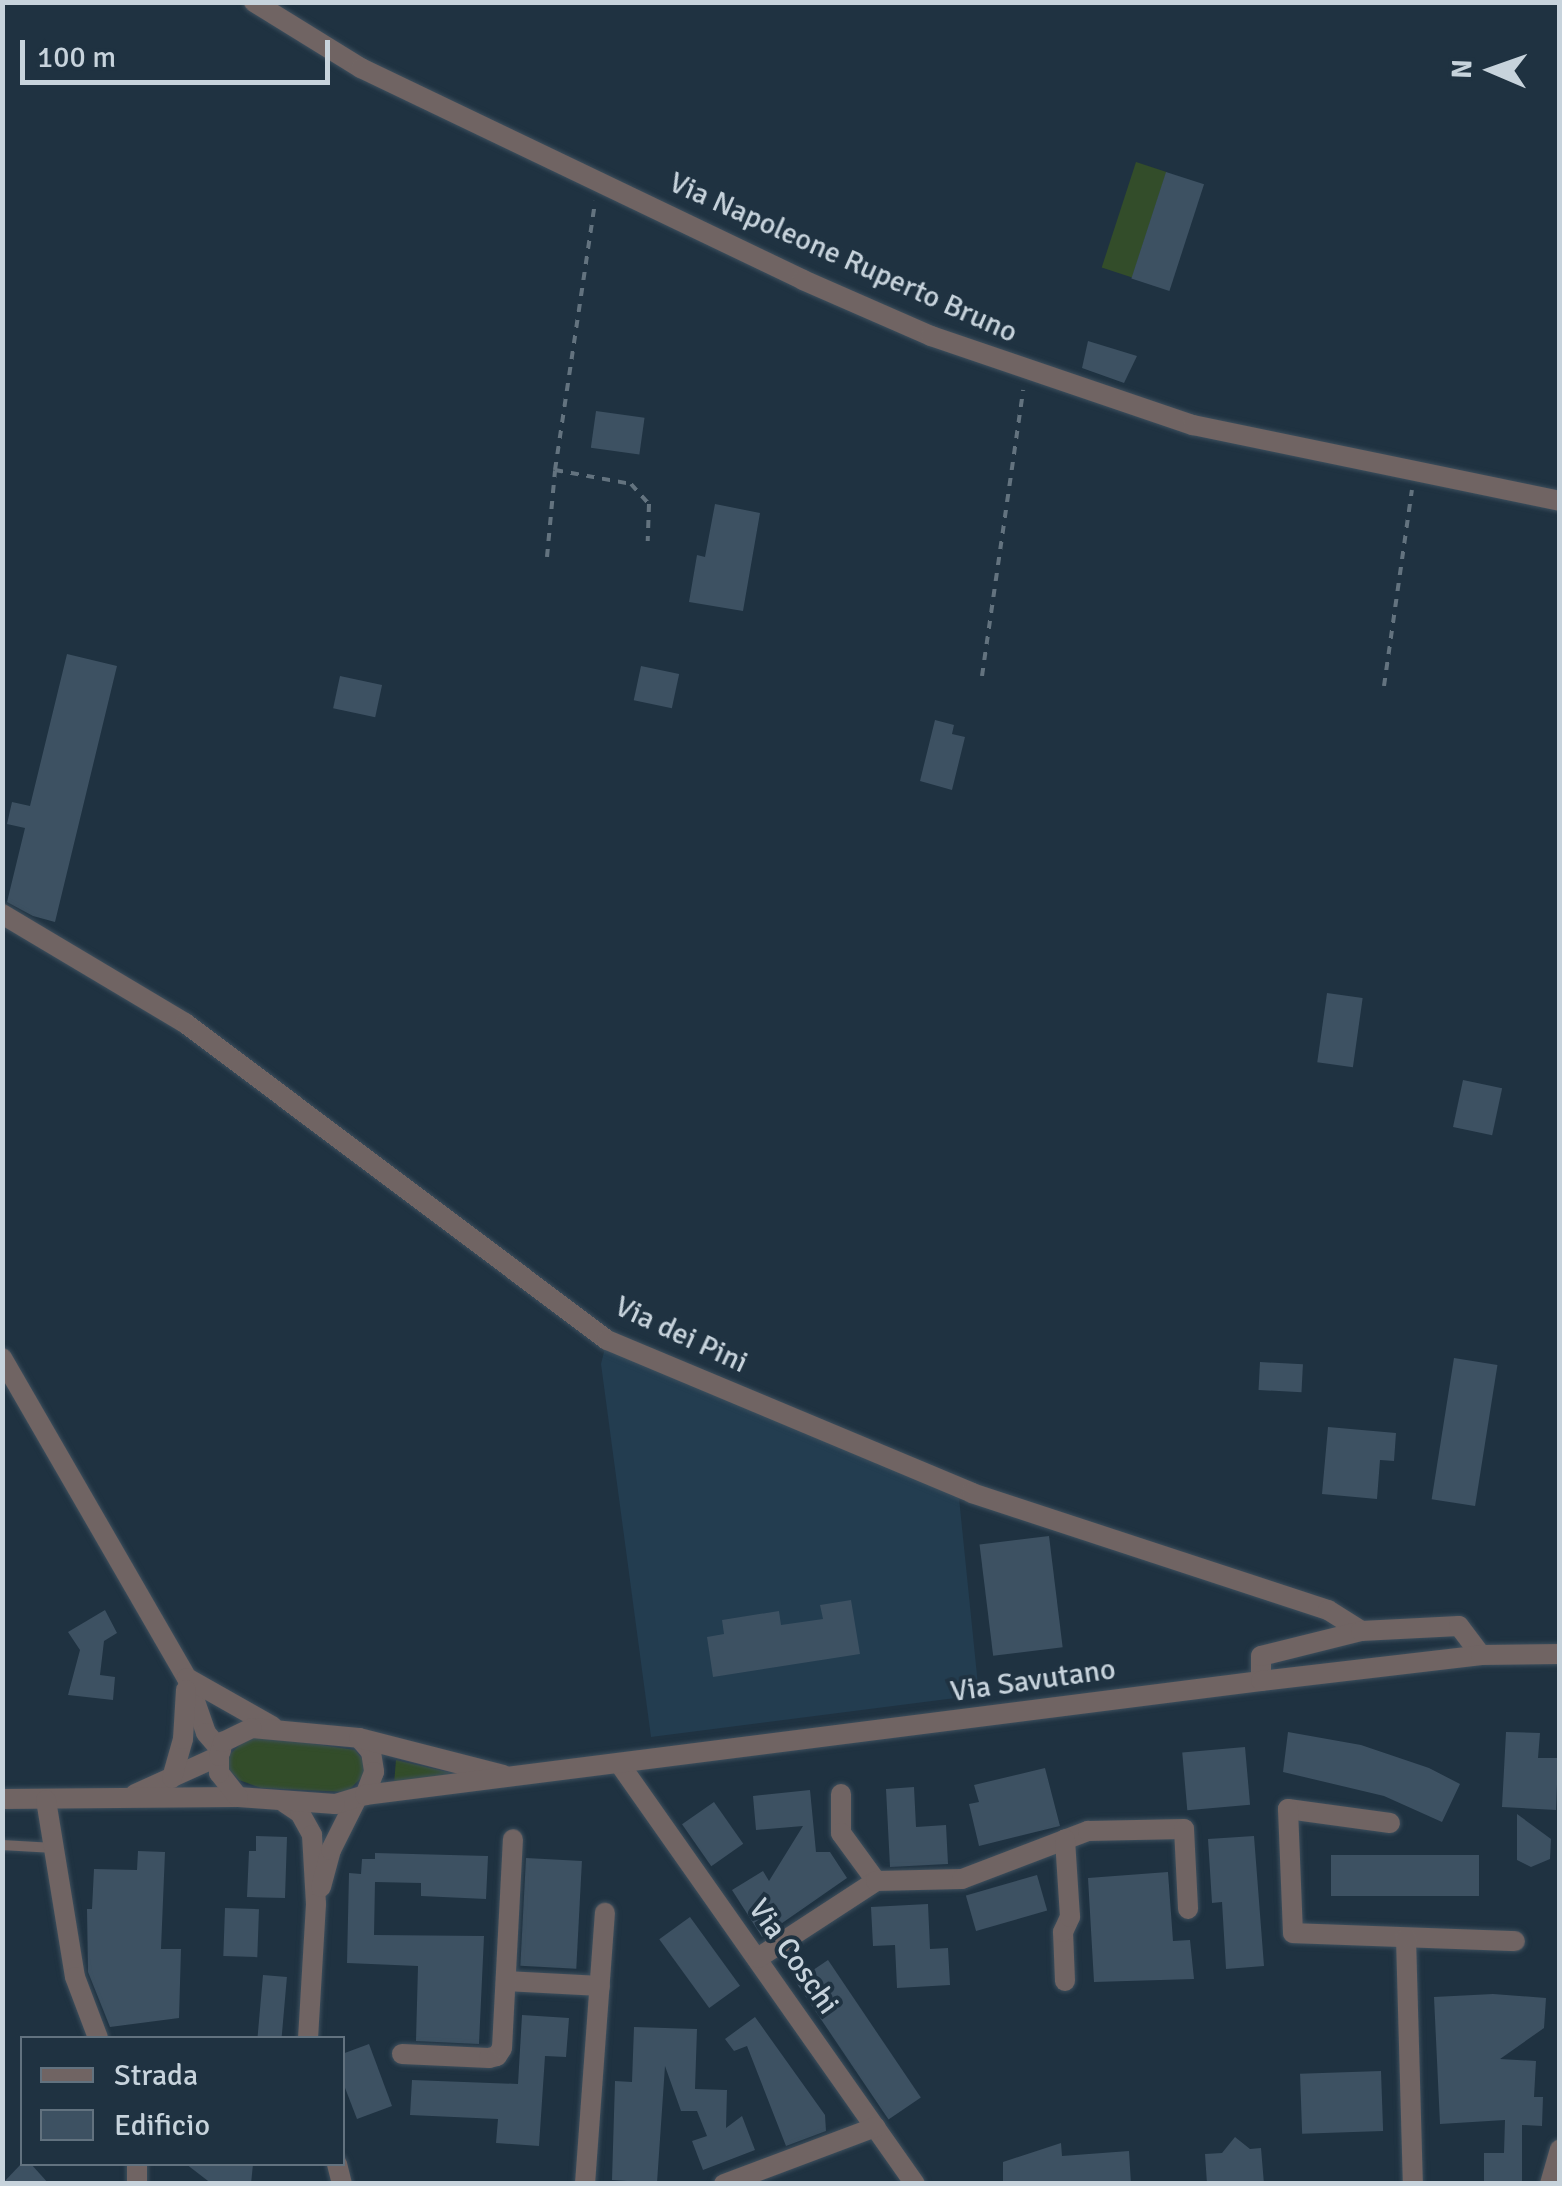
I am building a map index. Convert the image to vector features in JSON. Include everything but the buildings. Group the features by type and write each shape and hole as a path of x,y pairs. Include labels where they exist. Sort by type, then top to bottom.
{"street":[{"name":"Via Napoleone Ruperto Bruno","path":"254,2 360,68 803,280 931,336 1026,370 1139,403 1193,425 1560,502"},
{"name":"Via dei Pini","path":"2,914 185,1023 608,1340 972,1494 1328,1610 1361,1632"},
{"path":"2,1358 187,1678 206,1733 220,1753 218,1773 238,1797"},
{"path":"1262,1681 1261,1656 1361,1632 1460,1626 1481,1655"},
{"name":"Via Savutano","path":"119,1801 238,1797 285,1803 360,1799 1262,1681 1481,1655 1560,1654"},
{"path":"187,1678 274,1728"},
{"path":"172,1778 183,1740 187,1678"},
{"path":"2,1799 119,1801 220,1753 234,1733 274,1728 358,1738 514,1778"},
{"path":"316,1904 331,1850 374,1772 371,1752 358,1738"},
{"name":"Via Coschi","path":"621,1766 915,2184"},
{"path":"841,1794 841,1833 876,1881"},
{"path":"46,1800 75,1977 97,2036"},
{"path":"285,1803 300,1814 312,1835 316,1904 308,2036"},
{"path":"1390,1823 1288,1809 1293,1933 1515,1941"},
{"path":"758,1958 876,1881 962,1879 1088,1831 1184,1829 1188,1908"},
{"path":"402,2054 497,2056 502,2048 513,1839"},
{"path":"1065,1839 1070,1917 1063,1932 1065,1981"},
{"path":"585,2184 605,1914"},
{"path":"1406,1938 1413,2184"},
{"path":"506,1981 600,1986"},
{"path":"724,2184 876,2127"},
{"path":"1550,2184 1560,2150"}],"lane":[{"path":"2,1846 54,1848"}],"path":[{"path":"548,556 555,470 598,181"},
{"path":"982,676 1026,370"},
{"path":"555,470 632,484 648,504 648,540"},
{"path":"1384,686 1414,471"}],"shaded area":[{"path":"607,1340 958,1488 979,1695 651,1737 601,1364"}],"green space":[{"path":"1136,162 1166,172 1132,277 1102,268"},
{"path":"267,1737 355,1750 364,1761 364,1775 347,1792 261,1788 239,1780 228,1769 229,1755 246,1739"},
{"path":"396,1760 452,1773 452,1777 394,1784"}]}
